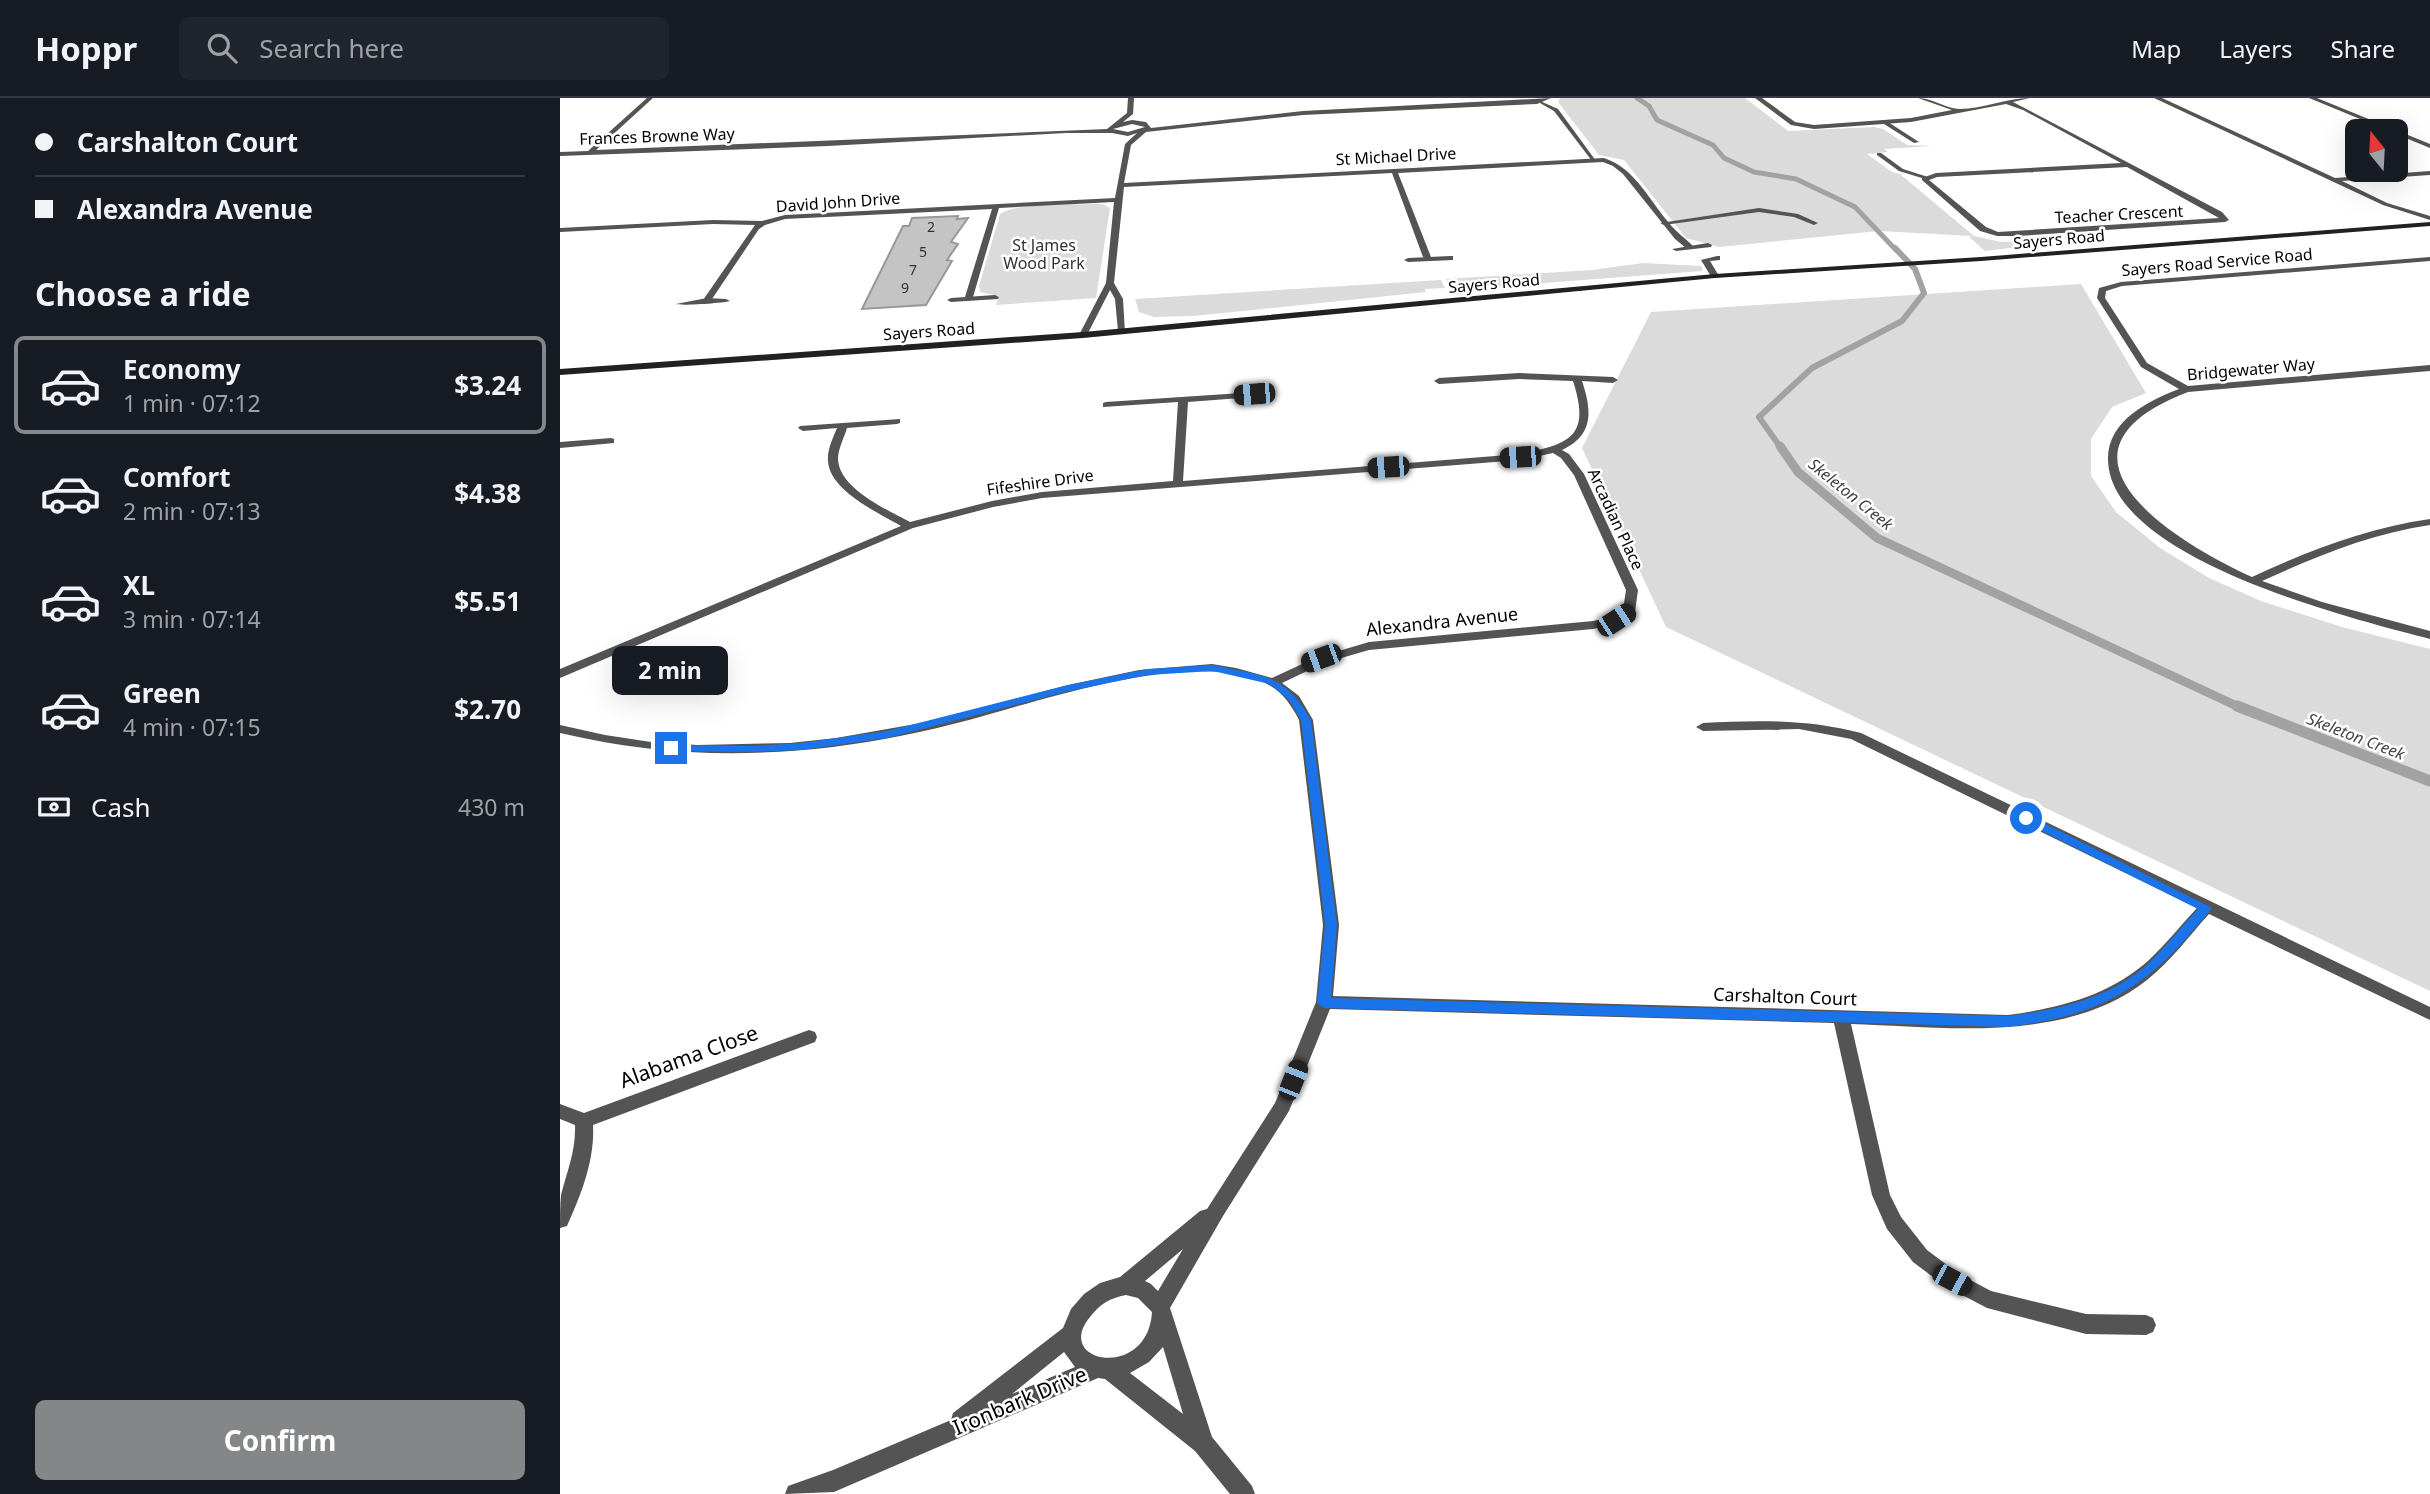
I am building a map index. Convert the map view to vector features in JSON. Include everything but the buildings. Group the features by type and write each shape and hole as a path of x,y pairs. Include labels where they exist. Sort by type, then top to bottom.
{"main road":[{"name":"Sayers Road","path":"560,372 1083,335 1715,276 1981,259 2426,224"}],"street":[{"path":"589,153 650,98"},
{"path":"1114,128 1130,114 1131,98"},
{"path":"1758,98 1790,122 1803,126 1886,123 2027,98"},
{"path":"1921,98 1957,111"},
{"path":"2157,98 2426,224"},
{"path":"2312,98 2363,119"},
{"path":"1114,128 1183,125 1303,113 1545,100 1556,110 1594,160 1619,165 1664,223 1689,246"},
{"name":"Teacher Crescent","path":"1925,177 1926,182 1980,227 1997,234 2225,220 2219,214 2129,165 2006,101"},
{"path":"1130,114 1144,127"},
{"path":"1886,123 1916,142"},
{"path":"1114,128 1144,127"},
{"path":"1083,335 1111,283 1118,200 1128,144 1144,127"},
{"path":"1114,128 1128,144"},
{"name":"Frances Browne Way","path":"560,154 1114,128"},
{"path":"2408,137 2430,146"},
{"name":"Teacher Crescent","path":"1879,154 1901,170 1925,177 2129,165"},
{"name":"St Michael Drive","path":"1122,185 1594,160"},
{"path":"1394,170 1427,257"},
{"path":"2334,180 2430,173"},
{"name":"David John Drive","path":"560,230 713,222 762,223 785,218 1118,200"},
{"path":"2385,204 2430,218"},
{"path":"969,297 996,207"},
{"path":"1664,223 1726,212 1782,211 1798,214 1818,223 1802,225"},
{"path":"707,300 762,223"},
{"path":"1676,249 1708,245"},
{"path":"1408,260 1450,258"},
{"path":"1715,276 1705,260 1717,258"},
{"name":"Sayers Road Service Road","path":"2186,389 2144,365 2101,298 2102,290 2121,284 2430,259"},
{"path":"1111,283 1119,299 1122,331"},
{"path":"951,300 996,297"},
{"path":"680,304 707,300 726,301"},
{"name":"Bridgewater Way","path":"2430,368 2186,389 2170,395 2121,427 2111,458 2116,478 2127,498 2153,523 2210,560 2253,581 2373,621 2430,635"},
{"path":"1439,381 1519,376 1613,380"},
{"path":"1555,450 1565,446 1583,426 1586,406 1577,380"},
{"path":"1106,405 1254,394"},
{"path":"1178,483 1183,400"},
{"path":"803,428 897,421"},
{"path":"843,425 832,460 835,473 849,490 909,526"},
{"path":"560,454 564,444 611,441"},
{"name":"Fifeshire Drive","path":"560,674 909,526 992,504 1042,495 1520,457 1555,450"},
{"name":"Arcadian Place","path":"1555,450 1573,464 1590,497 1632,590 1633,601 1629,612"},
{"path":"2253,581 2333,545 2396,526 2430,522"},
{"name":"Alexandra Avenue","path":"1273,682 1308,663 1358,649 1593,625 1616,620 1629,612"},
{"path":"560,729 671,748 752,749 801,746 930,726 1064,689 1147,672 1213,668 1273,682 1294,699 1306,720 1331,925 1324,1003 1283,1106 1216,1210 1161,1311 1156,1340 1136,1360 1103,1369"},
{"path":"1703,727 1799,723 1856,736 2206,908 2430,1014"},
{"name":"Carshalton Court","path":"1324,1003 2008,1022 2082,1007 2122,988 2154,965 2206,908"},
{"path":"1841,1018 1881,1195 1894,1223 1920,1256 1952,1280 1987,1299 2086,1324 2146,1325"},
{"name":"Alabama Close","path":"584,1121 809,1037"},
{"path":"560,1111 584,1121 586,1140 583,1160 560,1220"},
{"path":"1126,1286 1216,1210"},
{"path":"1203,1443 1161,1311 1147,1291 1126,1286 1107,1290 1088,1300 1076,1317 1071,1334 1072,1346 1077,1356 1103,1369 1203,1443 1244,1494"},
{"name":"Ironbark Drive","path":"943,1435 1071,1334"},
{"name":"Ironbark Drive","path":"796,1494 1103,1369"}],"green space":[{"path":"1560,98 1745,98 1788,131 1874,127 1883,129 1907,145 1932,146 1884,149 1888,152 1867,154 1892,172 1900,174 1974,236 2001,242 2038,240 2042,244 1985,251 1969,237 1972,236 1879,231 1719,247 1686,238 1624,160 1599,155 1558,102"},
{"name":"St James Wood Park","path":"1102,204 1110,208 1096,298 996,305 999,296 980,292 979,286 1000,214 1032,206"},
{"path":"1643,263 1702,266 1702,271 1452,290 1446,279 1592,270"},
{"path":"1441,280 1445,288 1425,289 1426,292 1194,316 1154,317 1139,312 1135,299"},
{"path":"2081,284 2146,393 2112,407 2091,439 2091,476 2116,512 2160,548 2209,578 2261,601 2342,627 2430,649 2430,991 1666,627 1582,448 1651,312"}],"waterway":[{"name":"Skeleton Creek","path":"1637,98 1649,106 1657,120 1713,145 1724,158 1754,172 1796,179 1855,207 1896,250"},
{"name":"Skeleton Creek","path":"1781,448 1759,417 1812,368 1902,321 1924,293 1915,269 1895,248"},
{"name":"Skeleton Creek","path":"1780,446 1798,472 1877,538 2241,708"},
{"name":"Skeleton Creek","path":"2237,706 2430,781"}],"route":[{"path":"671,748 708,750 801,746 887,734 930,726 1064,689 1147,672 1213,668 1273,682 1294,699 1306,720 1331,925 1324,1003 2008,1022 2082,1007 2122,988 2154,965 2206,908 2147,876 2026,818"}]}
